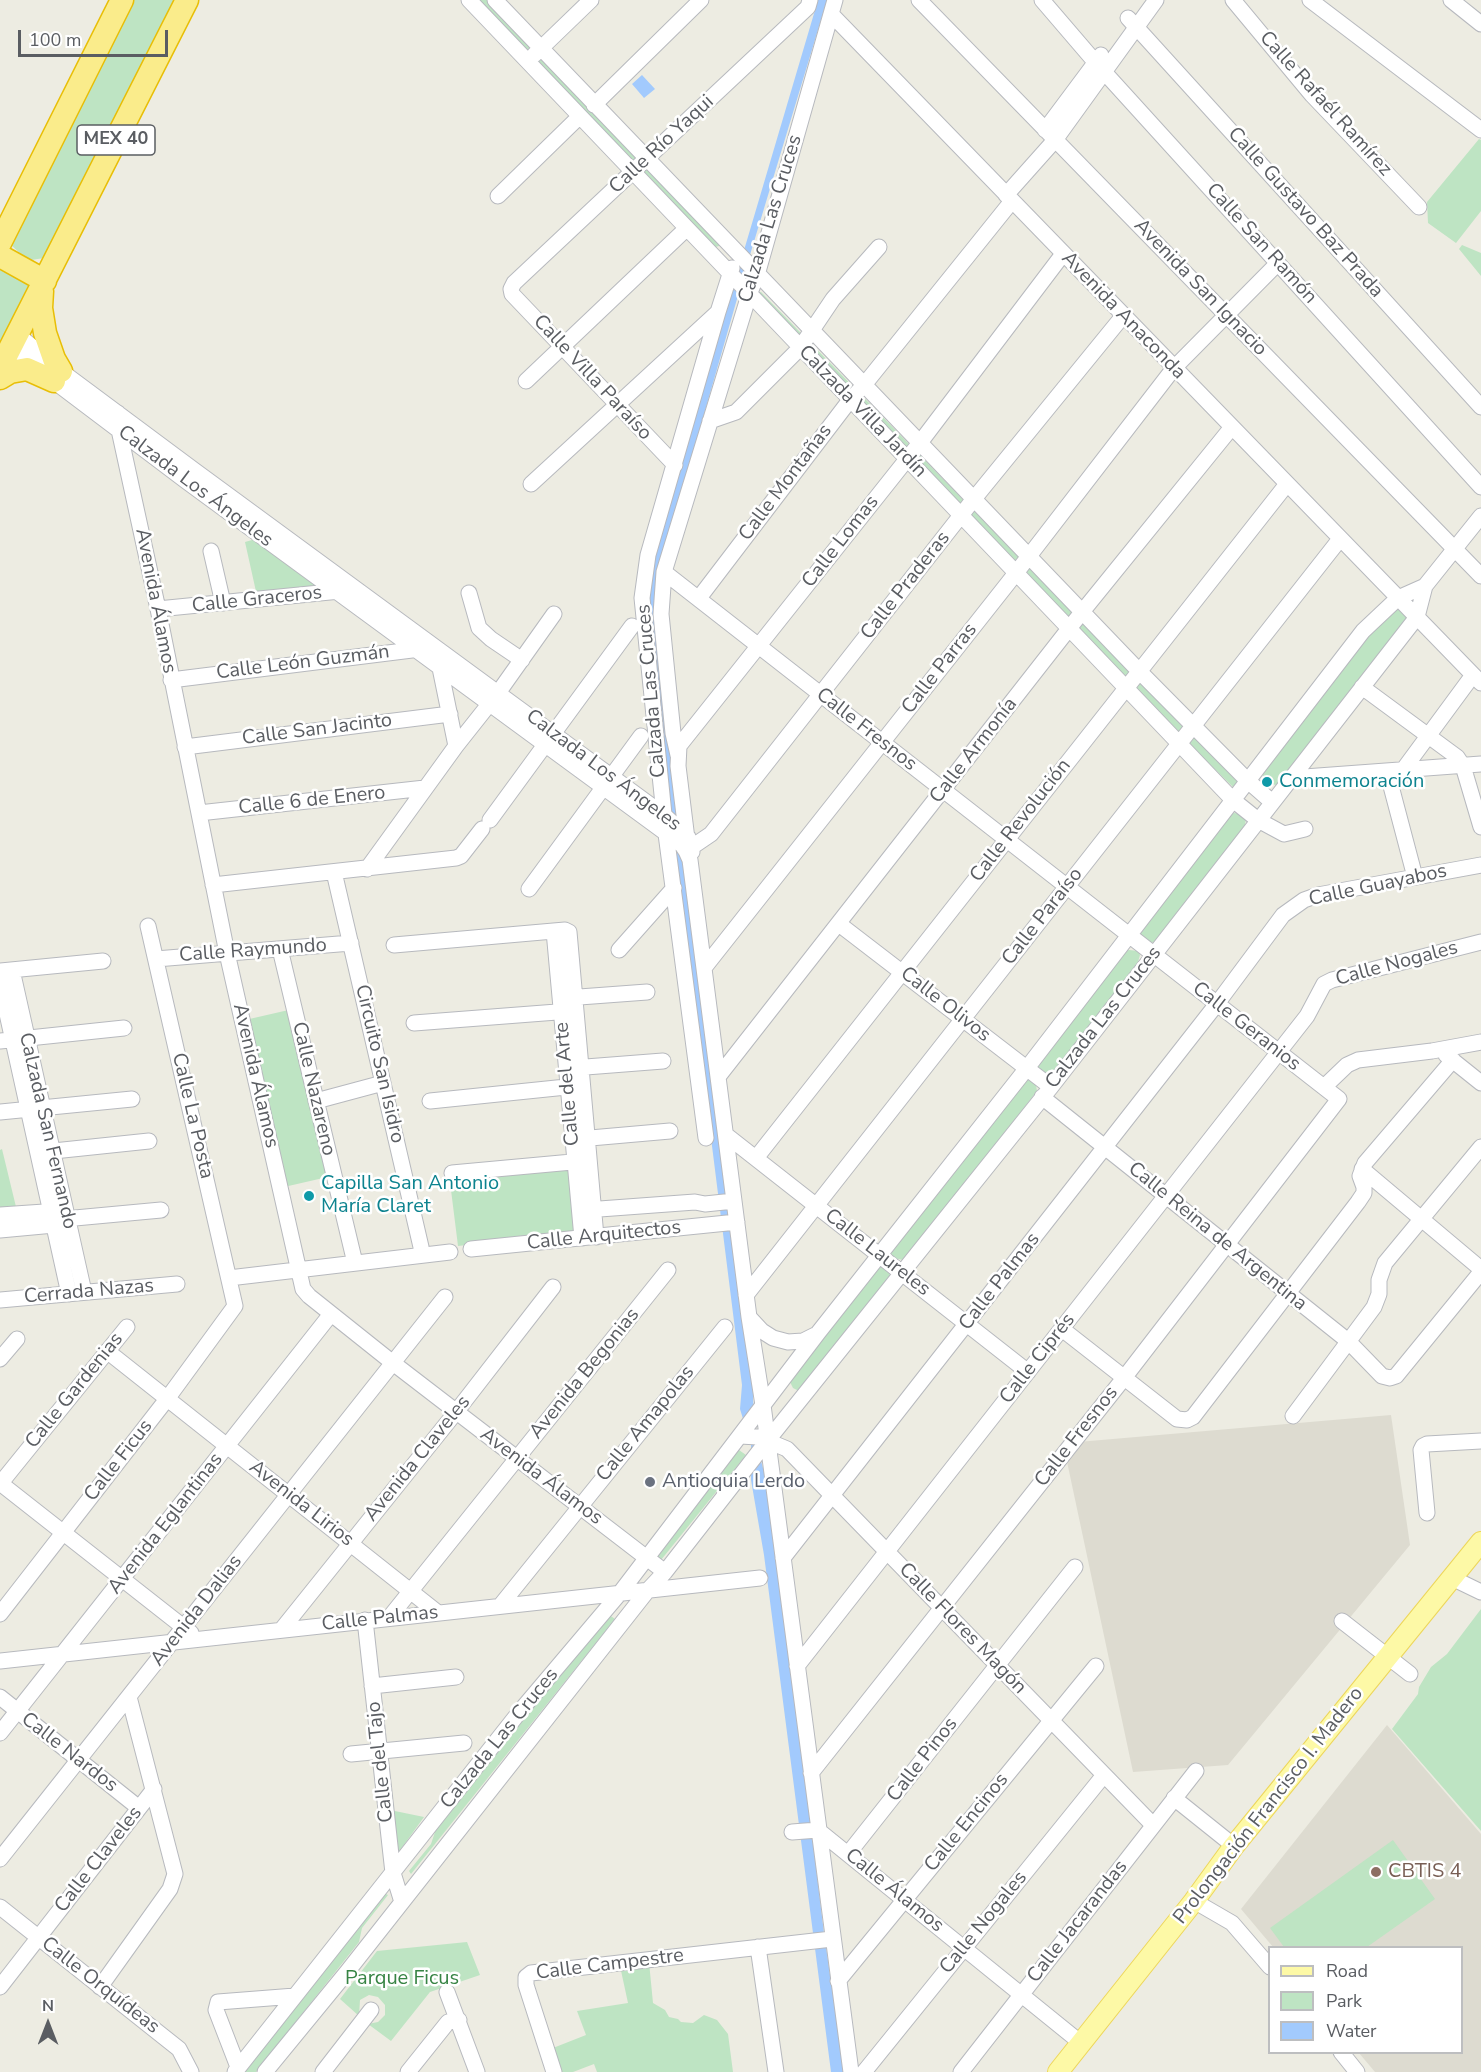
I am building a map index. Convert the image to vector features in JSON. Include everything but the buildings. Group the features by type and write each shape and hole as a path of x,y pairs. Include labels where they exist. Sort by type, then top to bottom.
{"highway":[{"name":"MEX 40","path":"0,243 122,0"},
{"name":"MEX 40","path":"9,350 187,0"},
{"path":"0,256 45,281 41,296 42,321 58,376 27,369 10,372 0,378"}],"main road":[{"name":"Prolongación Francisco I. Madero","path":"1058,2072 1194,1901 1234,1846 1481,1542"}],"street":[{"name":"Calzada Villa Jardín","path":"469,0 1233,800 1258,820 1284,834 1305,829"},
{"name":"Calzada Villa Jardín","path":"495,0 1138,672 1272,802"},
{"path":"527,62 591,0"},
{"path":"594,105 701,0"},
{"name":"Calle Río Yaqui","path":"511,289 514,283 808,6 810,0"},
{"name":"Avenida San Ignacio","path":"919,0 1481,576"},
{"name":"Calle San Ramón","path":"1042,0 1481,487"},
{"path":"1132,22 1143,0"},
{"path":"1132,22 1156,0"},
{"name":"Calle Rafaél Ramírez","path":"1233,0 1312,95 1419,207"},
{"path":"1310,0 1481,130"},
{"path":"1450,0 1481,24"},
{"name":"Avenida Anaconda","path":"833,7 1009,198 1477,679"},
{"name":"Calzada Las Cruces","path":"678,755 661,614 664,572 757,275 833,7"},
{"name":"Calle Montañas","path":"699,598 850,400 864,386 1009,198 1050,135 1132,22"},
{"name":"Calle Gustavo Baz Prada","path":"1132,22 1481,407"},
{"path":"498,196 579,117"},
{"path":"526,381 686,229"},
{"path":"710,421 736,412 800,348 833,299 879,247"},
{"name":"Calzada Las Cruces","path":"737,254 717,312 648,555 642,598 680,839 704,968 746,1295 768,1440 811,1773 806,1830 823,1940 838,1981 851,2072"},
{"name":"Calle Lomas","path":"678,755 679,746 685,738 920,444 1063,254"},
{"name":"Calle Parras","path":"704,968 1016,573 1174,368 1278,263"},
{"name":"Calle Villa Paraíso","path":"511,289 512,294 675,465"},
{"path":"531,484 717,312"},
{"name":"Calle Praderas","path":"680,839 711,834 961,516 1123,316"},
{"name":"Calzada Los Ángeles","path":"9,350 58,376 118,413 190,475"},
{"name":"Calzada Los Ángeles","path":"58,376 119,430 190,475 271,535 337,592 439,666 494,698"},
{"name":"Avenida Álamos","path":"118,413 119,430 158,609 227,953 303,1289 393,1363 665,1572"},
{"name":"Calle Armonía","path":"718,1077 1082,612 1232,427"},
{"name":"Calle Revolución","path":"756,1158 1287,484"},
{"name":"Calzada Las Cruces","path":"266,2072 1154,955 1417,617 1425,586 1481,516"},
{"name":"Calzada Los Ángeles","path":"271,535 356,587 436,647 494,698 608,782 680,839"},
{"name":"Calle Paraíso","path":"746,1295 1340,539"},
{"path":"211,551 223,603"},
{"name":"Calle Fresnos","path":"664,572 1154,955"},
{"name":"Calzada Las Cruces","path":"237,2070 521,1710 620,1593 818,1333 1027,1068 1363,631 1398,598 1425,586"},
{"name":"Calle Graceros","path":"158,609 337,592 356,587"},
{"path":"469,593 479,628 490,639 522,660"},
{"path":"366,869 554,614"},
{"path":"213,885 366,869 461,856 632,626"},
{"path":"436,647 456,746"},
{"name":"Calle León Guzmán","path":"171,680 436,647"},
{"path":"1403,770 1429,735 1477,679"},
{"path":"1362,687 1449,750 1462,766 1481,827"},
{"name":"Calle San Jacinto","path":"185,747 450,714"},
{"path":"529,889 641,736"},
{"path":"678,755 680,839"},
{"path":"1291,778 1481,764"},
{"path":"1386,771 1415,877"},
{"name":"Calle 6 de Enero","path":"199,813 425,788"},
{"name":"Calzada Las Cruces","path":"680,839 674,888 706,1138"},
{"name":"Calle Guayabos","path":"1216,1005 1283,915 1294,906 1318,895 1481,865"},
{"name":"Circuito San Isidro","path":"334,872 422,1255"},
{"path":"619,950 674,888"},
{"name":"Calle Olivos","path":"839,924 1027,1068 1047,1092"},
{"name":"Calle La Posta","path":"148,926 235,1306"},
{"name":"Calle del Arte","path":"393,945 561,931 570,934 568,1004 589,1237"},
{"name":"Calle Nogales","path":"1278,1052 1312,1008 1324,984 1481,942"},
{"name":"Calle Raymundo","path":"156,959 351,944"},
{"name":"Calle Nazareno","path":"280,949 355,1263"},
{"name":"Calle Geranios","path":"1154,955 1339,1099"},
{"path":"6,970 103,961"},
{"name":"Calzada San Fernando","path":"6,970 13,1040"},
{"name":"Calzada San Fernando","path":"0,982 13,1040 35,1109 62,1218 84,1292"},
{"path":"414,1023 647,992"},
{"name":"Calle Palmas","path":"783,1558 1216,1005"},
{"path":"13,1040 124,1028"},
{"path":"1324,1087 1347,1065 1358,1060 1432,1051 1481,1042"},
{"path":"1432,1051 1442,1051 1481,1083"},
{"name":"Calle Ciprés","path":"797,1666 1278,1052"},
{"path":"1062,1329 1177,1419 1187,1420 1197,1413 1364,1193 1360,1176 1362,1169 1453,1060"},
{"path":"574,1068 663,1061"},
{"path":"316,1101 383,1083"},
{"path":"430,1101 576,1086"},
{"name":"Calle Reina de Argentina","path":"1047,1092 1105,1148 1348,1341 1382,1376 1389,1378 1396,1376 1481,1271"},
{"path":"0,1112 132,1099"},
{"name":"Calle Fresnos","path":"811,1773 1124,1378 1339,1099"},
{"path":"580,1138 670,1131"},
{"name":"Calle Laureles","path":"726,1135 1028,1372"},
{"path":"45,1152 149,1141"},
{"path":"1293,1416 1377,1301 1378,1280 1385,1263 1481,1146"},
{"path":"452,1173 582,1161"},
{"path":"1362,1169 1481,1271"},
{"path":"586,1210 734,1201"},
{"path":"678,1203 680,1229"},
{"path":"713,1203 715,1223"},
{"path":"0,1230 62,1218 160,1209"},
{"path":"0,1215 62,1218"},
{"name":"Calzada San Fernando","path":"62,1218 69,1293"},
{"name":"Calle Arquitectos","path":"471,1249 737,1222"},
{"path":"230,1278 450,1252"},
{"name":"Avenida Begonias","path":"389,1618 668,1270"},
{"name":"Cerrada Nazas","path":"0,1300 177,1284"},
{"name":"Avenida Claveles","path":"282,1629 553,1287"},
{"name":"Avenida Dalias","path":"0,1859 445,1297"},
{"name":"Calle Ficus","path":"0,1614 167,1399 235,1306"},
{"name":"Avenida Eglantinas","path":"0,1733 332,1314"},
{"path":"749,1317 762,1331 773,1338 788,1342 803,1341 818,1333"},
{"name":"Calle Gardenias","path":"0,1483 127,1327"},
{"name":"Calle Amapolas","path":"500,1606 725,1327"},
{"path":"0,1359 17,1339"},
{"name":"Avenida Lirios","path":"107,1351 438,1613"},
{"path":"740,1436 768,1440"},
{"name":"Calle Flores Magón","path":"768,1440 787,1449 1153,1825"},
{"path":"1427,1513 1421,1450 1423,1446 1481,1441"},
{"path":"746,1468 756,1468 773,1480"},
{"path":"0,1483 198,1639"},
{"name":"Calle Pinos","path":"848,1854 1076,1567"},
{"name":"Calle Palmas","path":"0,1661 760,1578"},
{"path":"1452,1578 1481,1592"},
{"name":"Calle del Tajo","path":"365,1620 393,1873 402,1902"},
{"path":"1342,1621 1410,1674"},
{"name":"Calle Encinos","path":"838,1981 1096,1666"},
{"path":"372,1686 456,1677"},
{"name":"Calle Nardos","path":"0,1697 139,1808"},
{"path":"100,1987 171,1889 175,1874 129,1697"},
{"path":"351,1754 464,1743"},
{"name":"Calle Jacarandas","path":"961,2072 1196,1772"},
{"name":"Calle Nogales","path":"864,2072 1104,1775"},
{"name":"Calle Claveles","path":"0,1987 154,1789"},
{"path":"1174,1798 1234,1846"},
{"name":"Calle Álamos","path":"806,1830 848,1854 1081,2043"},
{"path":"1194,1901 1232,1923 1268,1966"},
{"name":"Calle Orquídeas","path":"0,1907 179,2049 191,2072"},
{"name":"Calle Campestre","path":"554,2072 526,1985 526,1977 531,1973 823,1940"},
{"path":"758,1947 776,2072"},
{"path":"447,1992 477,2072"},
{"path":"237,2070 216,2010 218,2002 295,1996"},
{"path":"323,2072 372,2010"},
{"path":"408,2072 448,2022 459,2020"},
{"path":"1343,2054 1357,2072"}],"shaded area":[{"path":"1391,1415 1410,1545 1228,1765 1133,1772 1066,1457 1078,1442"},
{"name":"CBTIS 4","path":"1387,1725 1481,1834 1481,2072 1375,2072 1360,2054 1463,2054 1463,1946 1272,1946 1241,1909"}],"green space":[{"path":"123,0 188,0 51,257 31,260 24,257 10,244"},
{"path":"477,0 489,0 719,241 719,246 712,248"},
{"path":"1479,139 1481,140 1481,211 1456,243 1428,223 1427,202"},
{"path":"1462,245 1481,253 1481,276 1459,249"},
{"path":"3,269 30,285 0,364 0,270"},
{"path":"761,292 1238,782 1237,786 1233,787 1187,742 1065,616 757,293"},
{"path":"266,536 336,587 257,596 245,542"},
{"path":"1396,607 1408,615 1407,623 1280,783 1276,785 1266,783 1262,773 1381,618"},
{"path":"1228,814 1241,814 1246,819 1244,830 1161,939 1151,943 1142,941 1138,937 1138,930"},
{"path":"1124,951 1138,951 1140,955 1138,962 1055,1072 1042,1073 1037,1068 1038,1057"},
{"path":"293,1009 332,1176 284,1187 245,1020"},
{"path":"1026,1078 1031,1079 1037,1091 909,1257 903,1260 894,1258 890,1252"},
{"path":"2,1149 17,1211 0,1212 0,1150"},
{"path":"570,1168 578,1232 458,1246 450,1182"},
{"path":"881,1267 887,1269 890,1282 799,1391 793,1388 789,1380 874,1269"},
{"path":"739,1450 746,1455 661,1560 654,1554"},
{"path":"1481,1609 1481,1831 1392,1729 1418,1694 1419,1687 1431,1667 1447,1654"},
{"path":"608,1614 615,1619 411,1874 409,1871 431,1844 436,1829"},
{"path":"390,1810 424,1817 398,1853"},
{"path":"1393,1840 1435,1899 1368,1946 1283,1946 1270,1928"},
{"path":"384,1893 388,1895 362,1928 359,1942 256,2072 243,2072"},
{"name":"Parque Ficus","path":"467,1942 480,1975 430,1992 391,2041 368,2024 378,2022 385,2015 385,2005 378,1997 369,1995 360,2000 359,2016 340,1999 377,1951"},
{"path":"649,1962 653,2003 665,2010 669,2017 681,2022 693,2023 704,2015 717,2020 728,2034 733,2072 597,2072 594,2064 573,2072 562,2072 553,2048 586,2035 577,2011 628,2003 620,1966"}],"water":[{"path":"818,0 827,0 743,278 661,565 756,1388 753,1398 756,1443 768,1486 778,1555 824,1933 844,2072 831,2072 764,1555 751,1480 751,1445 740,1409 742,1385 675,851 649,600 654,563 730,291"},
{"path":"642,75 655,89 644,98 632,84"}],"place":[{"name":"Conmemoración","path":"1267,782"},
{"name":"Capilla San Antonio María Claret","path":"309,1196"},
{"name":"Antioquia Lerdo","path":"650,1482"},
{"name":"CBTIS 4","path":"1376,1872"}]}
